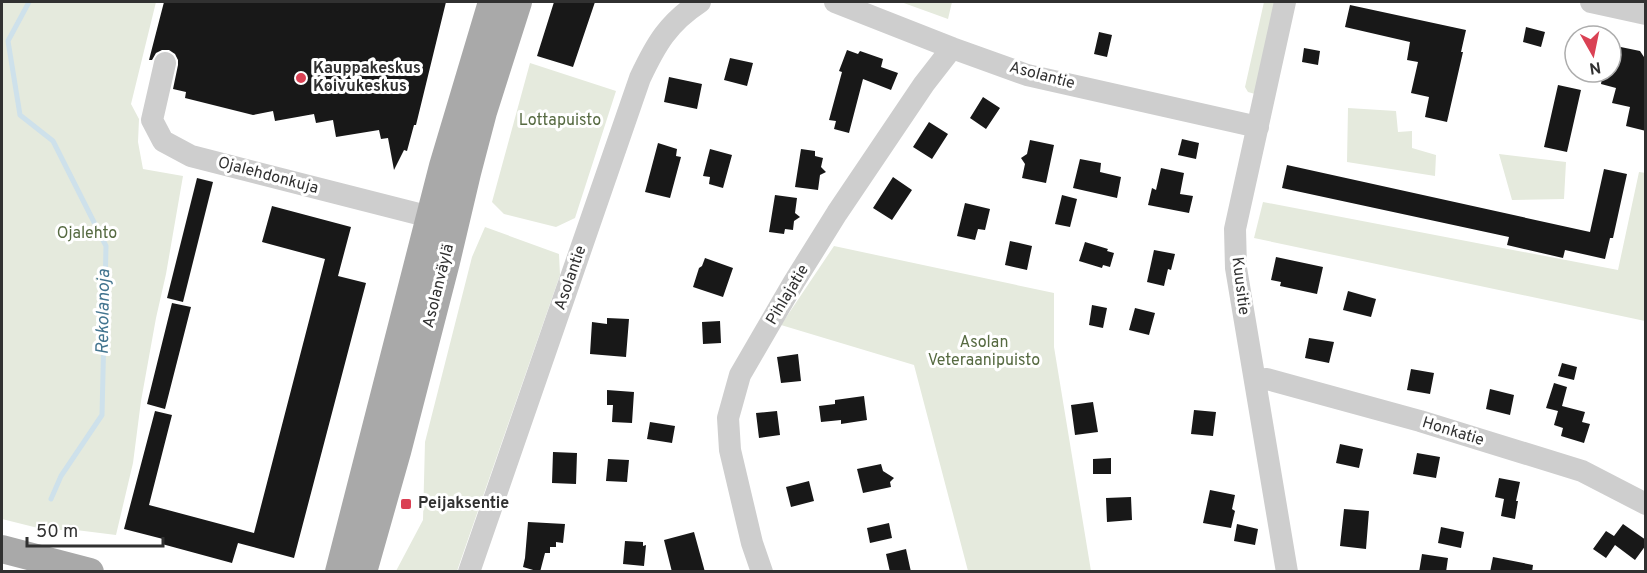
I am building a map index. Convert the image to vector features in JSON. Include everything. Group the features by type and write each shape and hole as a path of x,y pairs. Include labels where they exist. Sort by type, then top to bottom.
{"main road":[{"name":"Asolanväylä","path":"363,572 399,441 442,220 443,166 492,2"},
{"name":"Asolanväylä","path":"339,572 442,220 483,112 518,2"},
{"path":"2,549 90,572"}],"street":[{"name":"Asolantie","path":"469,572 640,78 664,33 700,2"},
{"name":"Asolantie","path":"835,2 1027,75 1258,126"},
{"name":"Kuusitie","path":"1285,2 1235,229 1236,268 1287,572"},
{"path":"1591,2 1646,14"},
{"name":"Pihlajatie","path":"762,572 752,543 730,450 728,418 740,375 837,213 951,48"},
{"name":"Ojalehdonkuja","path":"165,63 152,120 163,141 191,156 442,220"},
{"name":"Honkatie","path":"1255,380 1267,379 1396,414 1582,471 1646,504"}],"green space":[{"name":"Ojalehto","path":"2,2 156,2 131,104 139,119 138,142 143,169 183,176 141,401 133,463 116,535 76,530 46,530 2,519"},
{"path":"901,2 952,2 948,19"},
{"path":"1264,2 1276,2 1255,94 1248,92 1245,87"},
{"name":"Lottapuisto","path":"530,63 616,91 575,218 556,227 504,214 492,202"},
{"path":"1348,108 1396,111 1398,132 1412,131 1412,148 1436,155 1435,176 1347,162"},
{"path":"1499,154 1566,162 1564,199 1512,200"},
{"path":"1639,172 1646,173 1645,321 1254,238 1263,202 1618,270"},
{"path":"485,227 559,254 560,275 457,571 396,571 423,520 425,442 472,257"},
{"name":"Asolan Veteraanipuisto","path":"834,246 1054,293 1054,347 1091,571 968,571 914,365 781,325"}],"building":[{"name":"Kauppakeskus Koivukeskus","path":"164,2 446,2 416,125 414,125 407,151 404,150 394,170 388,138 381,139 379,130 336,137 333,120 316,123 314,114 275,121 273,111 253,115 185,98 186,92 173,89 178,65 175,54 169,50 162,50 156,53 152,60 149,60"},
{"path":"554,2 595,2 573,67 537,56"},
{"path":"1350,5 1466,30 1447,122 1425,117 1429,97 1411,93 1418,62 1407,60 1410,42 1345,27"},
{"path":"1526,27 1545,32 1541,47 1523,42"},
{"path":"1099,32 1112,35 1107,57 1094,54"},
{"path":"1623,47 1640,51 1646,60 1646,131 1626,126 1630,107 1612,103 1616,88 1601,84 1623,84"},
{"path":"1304,48 1320,51 1318,65 1302,62"},
{"path":"847,50 858,54 860,51 883,59 881,67 898,73 891,90 863,79 849,133 834,129 836,121 829,120 842,72 839,71"},
{"path":"730,58 753,63 747,86 724,80"},
{"path":"669,77 702,84 697,109 664,102"},
{"path":"1558,85 1581,90 1567,152 1544,147"},
{"path":"983,97 1000,108 986,129 970,118"},
{"path":"929,122 948,134 932,159 913,147"},
{"path":"1182,139 1199,143 1196,159 1178,155"},
{"path":"1030,140 1054,145 1046,183 1022,178 1025,164 1021,158 1027,154"},
{"path":"658,143 677,149 676,156 681,157 670,198 645,192"},
{"path":"710,149 732,155 723,188 709,184 710,177 703,176"},
{"path":"801,149 815,151 815,156 823,158 821,167 826,172 820,175 818,190 795,187"},
{"path":"1080,159 1101,163 1100,172 1121,177 1117,198 1073,188"},
{"path":"1287,165 1590,232 1604,169 1627,174 1613,238 1610,238 1605,259 1565,250 1563,258 1507,245 1509,237 1282,188"},
{"path":"1161,168 1184,173 1180,194 1193,196 1189,213 1148,205 1152,188 1156,190"},
{"path":"893,177 912,190 892,220 873,208"},
{"path":"197,178 213,182 183,302 167,298"},
{"path":"775,195 797,198 795,213 800,217 794,221 793,230 785,229 784,234 769,232"},
{"path":"1062,195 1077,199 1070,227 1055,224"},
{"path":"965,203 990,209 985,230 978,229 975,240 957,236"},
{"path":"272,206 351,227 338,276 366,283 294,558 238,543 232,563 162,544 163,539 124,529 155,411 172,415 149,505 254,533 325,259 262,242"},
{"path":"1010,241 1032,246 1027,270 1005,265"},
{"path":"1085,242 1114,253 1110,267 1103,265 1102,268 1079,261"},
{"path":"1154,250 1175,254 1164,286 1147,282"},
{"path":"1276,257 1323,267 1317,294 1280,286 1281,282 1271,280"},
{"path":"705,258 733,268 723,297 693,287"},
{"path":"1348,291 1376,299 1371,317 1343,310"},
{"path":"172,303 191,307 165,409 147,404"},
{"path":"1092,305 1107,308 1103,328 1089,325"},
{"path":"1135,308 1155,313 1149,335 1129,330"},
{"path":"607,318 629,319 626,357 590,354 592,322 607,324"},
{"path":"720,321 721,343 703,344 702,322"},
{"path":"1309,338 1334,342 1329,363 1305,358"},
{"path":"798,354 801,381 781,383 777,357"},
{"path":"1562,363 1577,367 1574,380 1558,376"},
{"path":"1411,369 1434,373 1430,394 1407,390"},
{"path":"1554,383 1567,387 1562,406 1585,412 1582,422 1590,424 1584,443 1561,436 1563,428 1554,425 1558,411 1546,408"},
{"path":"1490,389 1514,395 1510,415 1486,409"},
{"path":"607,390 634,392 632,423 612,422 613,405 607,405"},
{"path":"864,396 867,420 841,424 841,420 821,422 819,406 835,404 835,400"},
{"path":"1093,402 1098,432 1075,435 1071,405"},
{"path":"1194,410 1216,412 1213,436 1191,434"},
{"path":"777,411 780,435 759,438 756,413"},
{"path":"650,422 675,426 672,443 647,439"},
{"path":"1340,444 1363,449 1359,468 1336,463"},
{"path":"553,452 577,453 576,484 552,483"},
{"path":"1417,453 1440,457 1436,478 1413,474"},
{"path":"1111,458 1111,474 1093,474 1093,459"},
{"path":"608,459 629,460 627,482 606,481"},
{"path":"881,464 883,471 894,478 890,482 891,487 863,493 857,469"},
{"path":"1499,478 1520,482 1515,519 1501,516 1504,499 1495,497"},
{"path":"809,481 814,501 791,507 786,487"},
{"path":"1210,490 1235,495 1232,509 1235,511 1231,528 1203,523"},
{"path":"1131,497 1132,520 1107,522 1106,498"},
{"path":"1344,509 1369,511 1366,549 1340,546"},
{"path":"528,522 565,524 563,543 556,542 556,547 550,547 550,553 545,553 540,572 523,567"},
{"path":"889,523 892,538 870,543 867,528"},
{"path":"1237,524 1258,529 1255,545 1234,541"},
{"path":"1623,524 1646,540 1646,545 1635,560 1615,545 1606,558 1593,549 1606,531 1614,536"},
{"path":"1441,527 1464,532 1461,548 1438,543"},
{"path":"694,532 705,572 672,572 664,540"},
{"path":"625,541 643,542 643,546 646,545 644,566 623,564"},
{"path":"906,549 911,572 890,572 886,554"},
{"path":"1422,554 1448,558 1446,572 1419,572"},
{"path":"1493,557 1533,565 1532,572 1490,572"}],"waterway":[{"name":"Rekolanoja","path":"29,2 8,41 20,115 53,141 106,246 102,415 61,476 51,499"}],"place":[{"name":"Kauppakeskus Koivukeskus","path":"301,78"},
{"name":"Peijaksentie","path":"406,504"}]}
